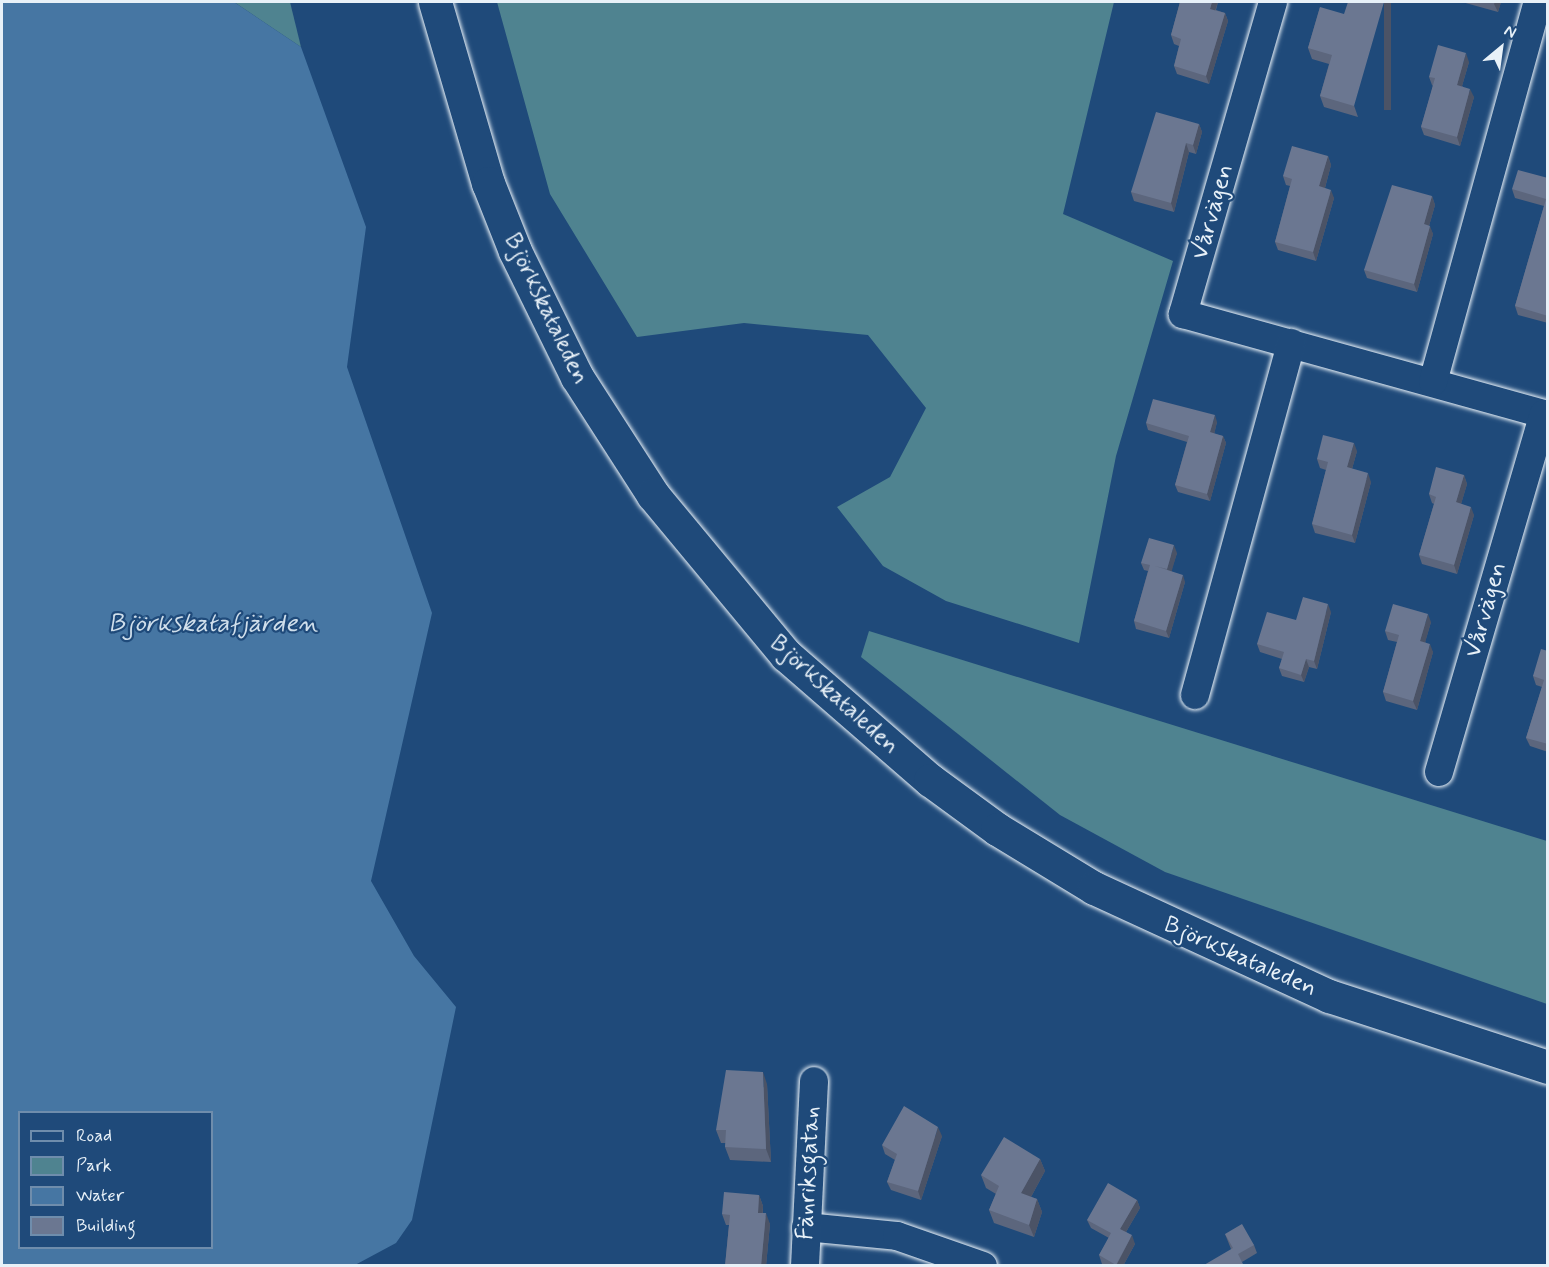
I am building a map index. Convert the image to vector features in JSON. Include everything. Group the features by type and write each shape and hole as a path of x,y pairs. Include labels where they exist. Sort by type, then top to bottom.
{"main road":[{"name":"Björkskataleden","path":"435,2 488,183 515,251 577,377 653,495 786,655 930,780 997,829 1094,888 1329,996 1548,1067"}],"street":[{"name":"Vårvägen","path":"1273,2 1183,314 1546,415 1439,772"},
{"path":"1432,382 1538,2"},
{"path":"1195,695 1292,343"},
{"name":"Fänriksgatan","path":"805,1266 814,1081"},
{"path":"806,1227 897,1236 983,1266"}],"green space":[{"path":"234,2 290,2 301,47"},
{"path":"497,2 1114,2 1063,214 1173,261 1116,456 1079,643 946,601 883,566 837,507 890,477 926,408 868,335 744,323 637,337 550,194"},
{"path":"869,631 1547,841 1547,1004 1165,872 1060,815 861,657"}],"water":[{"name":"Björkskatafjärden","path":"2,2 234,2 301,47 366,227 347,367 432,613 371,881 414,956 456,1007 412,1220 396,1243 355,1265 2,1265"}],"building":[{"path":"1180,2 1212,2 1210,9 1225,13 1206,76 1174,66 1181,39 1171,35"},
{"path":"1348,2 1384,2 1354,106 1320,96 1332,55 1308,48 1320,7 1344,14"},
{"path":"1438,45 1466,53 1457,85 1470,89 1457,137 1421,127 1435,78 1429,77"},
{"path":"1156,112 1199,124 1193,145 1186,143 1171,203 1131,192"},
{"path":"1292,146 1328,156 1319,186 1331,190 1313,252 1275,242 1292,179 1283,176"},
{"path":"1518,170 1548,178 1548,316 1515,306 1546,199 1512,189"},
{"path":"1392,185 1432,196 1424,224 1430,226 1414,284 1364,270"},
{"path":"1153,399 1215,415 1210,432 1223,436 1207,494 1175,485 1189,436 1146,423"},
{"path":"1323,435 1354,443 1347,467 1368,473 1352,535 1312,524 1328,462 1317,459"},
{"path":"1436,467 1464,475 1456,502 1471,507 1454,565 1419,555 1436,497 1429,494"},
{"path":"1149,538 1174,545 1167,569 1155,566 1183,575 1166,631 1134,621 1150,565 1141,563"},
{"path":"1303,597 1328,604 1314,661 1306,659 1301,675 1279,668 1284,652 1257,644 1267,612 1296,620"},
{"path":"1393,604 1428,614 1420,641 1430,644 1413,701 1383,692 1399,635 1385,631"},
{"path":"1541,649 1548,651 1548,744 1526,738 1544,680 1533,676"},
{"path":"726,1070 763,1072 766,1149 725,1147 726,1130 716,1130"},
{"path":"904,1106 938,1127 918,1191 887,1182 897,1154 882,1145"},
{"path":"1004,1137 1040,1159 1021,1193 1037,1199 1029,1225 989,1210 999,1186 981,1175"},
{"path":"1108,1183 1137,1200 1120,1229 1132,1235 1116,1265 1099,1255 1111,1233 1087,1220"},
{"path":"724,1192 759,1195 758,1213 766,1213 761,1266 725,1266 730,1215 722,1214"},
{"path":"1242,1224 1254,1245 1238,1254 1244,1266 1204,1266 1233,1248 1225,1234"}]}
